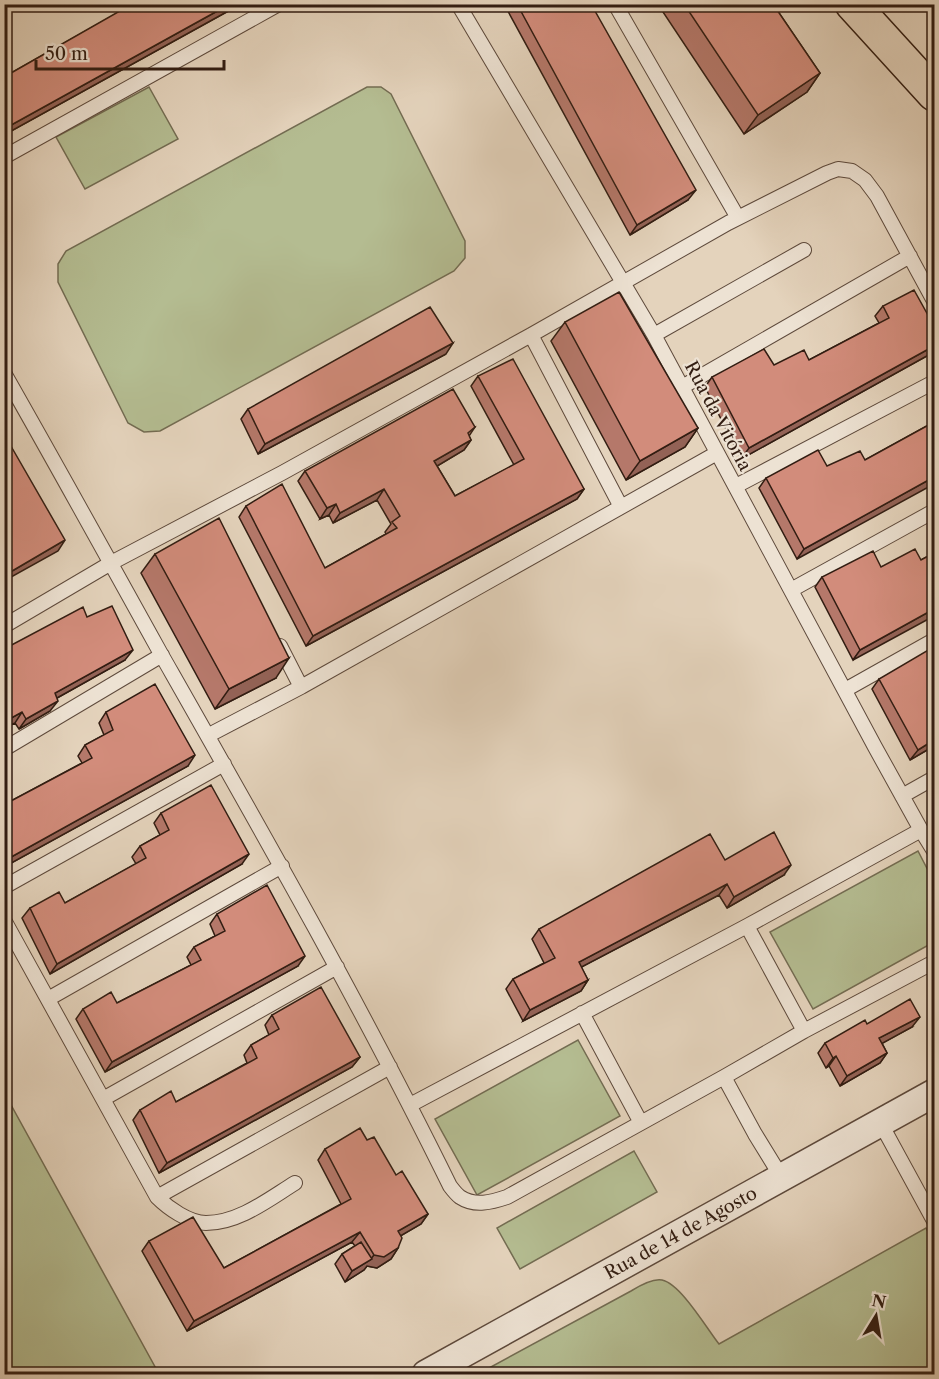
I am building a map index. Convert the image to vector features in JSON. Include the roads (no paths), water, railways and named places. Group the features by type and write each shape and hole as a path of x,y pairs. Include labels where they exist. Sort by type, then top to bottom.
{"main road":[{"path":"852,4 934,94"}],"street":[{"name":"Rua de 14 de Agosto","path":"426,1374 934,1093"}],"lane":[{"path":"4,157 279,4"},
{"name":"Rua da Vitória","path":"458,4 654,335 902,796 934,851"},
{"path":"615,4 738,218"},
{"path":"4,626 111,563 214,516 282,473 738,218 838,169 852,171 865,180 877,196 934,301"},
{"path":"654,335 804,250"},
{"path":"682,387 910,256"},
{"path":"531,335 621,507"},
{"path":"4,373 282,866 410,1105 450,1186 460,1197 474,1203 493,1202 507,1197 804,1031 934,962"},
{"path":"736,486 934,382"},
{"path":"209,735 301,687 717,453"},
{"path":"791,590 934,511"},
{"path":"274,635 301,687"},
{"path":"845,690 934,640"},
{"path":"4,749 162,655"},
{"path":"4,886 224,764"},
{"path":"902,796 934,778"},
{"path":"410,1105 747,926 921,830"},
{"path":"48,999 282,866"},
{"path":"4,920 157,1197 168,1208 204,1224 231,1219 295,1183"},
{"path":"747,926 804,1031"},
{"path":"103,1099 337,967"},
{"path":"582,1013 641,1123"},
{"path":"157,1197 390,1067"},
{"path":"724,1077 782,1178"},
{"path":"880,1122 934,1221"}]}
